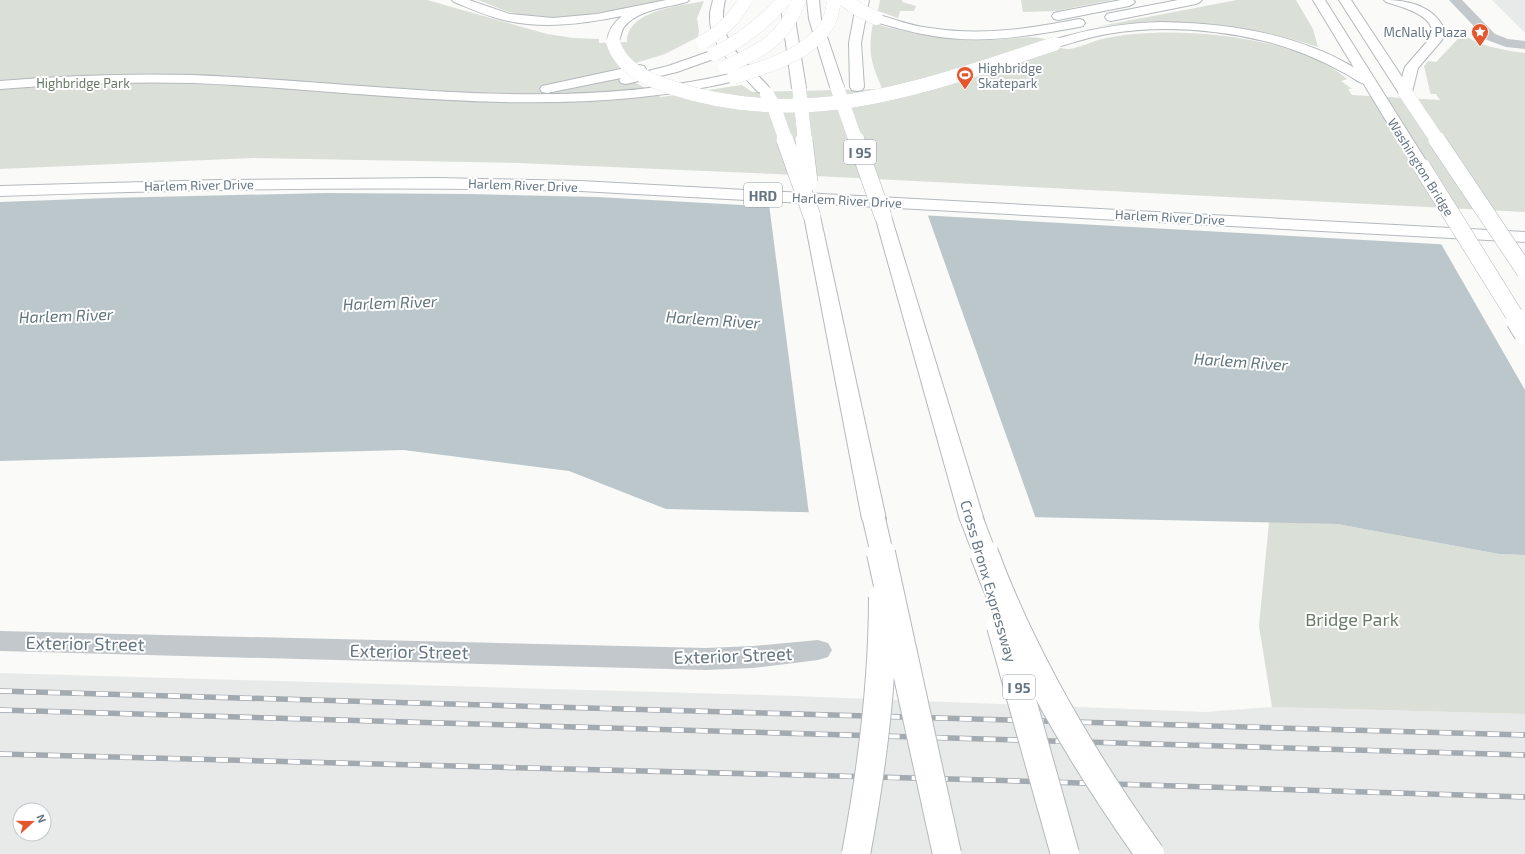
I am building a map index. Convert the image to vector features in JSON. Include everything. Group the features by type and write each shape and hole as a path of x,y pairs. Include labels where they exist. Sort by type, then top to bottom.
{"main road":[{"path":"458,0 504,17 540,21 579,19 683,0"},
{"path":"719,0 716,11 716,22 721,39 733,58 763,89 774,107 812,216"},
{"path":"625,77 703,42 730,23 736,16 745,0"},
{"path":"0,77 114,71 190,70 266,73 479,89 547,89 585,87 625,77 682,66 714,54 730,46 756,28 785,0"},
{"path":"785,0 799,88 812,216 874,519 947,854"},
{"path":"730,72 754,53 779,37 793,18 799,0"},
{"name":"I 95","path":"813,0 815,19 837,87 883,216"},
{"path":"0,85 83,80 186,78 516,100 591,98 691,87 730,72 777,61 809,43 827,25 834,0"},
{"path":"845,0 876,18 895,24 938,34 969,36 1002,36 1038,32 1196,0"},
{"name":"I 95","path":"863,0 855,43 856,87 866,146 883,216"},
{"path":"895,24 944,29 985,29 1140,0"},
{"path":"1390,0 1425,14 1434,21 1439,31 1438,37 1411,70 1405,92"},
{"name":"Washington Bridge","path":"1320,3 1525,332"},
{"name":"Washington Bridge","path":"1347,3 1525,271"},
{"path":"655,6 631,16 616,30 613,42 617,55 626,64 642,75 672,88 694,94 732,101 789,105 847,102 888,95 1094,33 1128,27 1166,26 1221,30 1259,36 1300,47 1324,57 1371,85"},
{"name":"Harlem River Drive","path":"0,179 263,170 515,170 752,181 1525,222"},
{"name":"Harlem River Drive","path":"0,191 151,185 319,182 565,186 754,194 1525,237"},
{"name":"Cross Bronx Expressway","path":"883,216 972,520 1065,854"},
{"path":"856,854 866,805 875,740 882,652 883,598 874,519"},
{"path":"972,520 996,586 1033,668 1093,773 1150,854"}],"street":[{"path":"1455,0 1491,37 1506,43 1525,45"},
{"name":"Exterior Street","path":"0,641 706,659 753,657 818,650"}],"shaded area":[{"path":"1492,0 1525,0 1525,33"},
{"path":"0,673 795,696 1205,712 1272,707 1525,714 1525,854 0,854"}],"green space":[{"name":"Highbridge Park","path":"0,0 427,0 547,34 573,38 599,39 599,43 627,42 629,31 645,16 656,11 704,1 697,18 699,31 698,37 665,54 613,70 661,97 742,85 752,92 882,89 871,57 873,23 901,31 959,39 988,40 1027,37 1042,38 1049,40 1046,41 1063,49 1076,48 1098,40 1129,34 1186,33 1245,39 1274,45 1302,54 1327,65 1347,79 1341,81 1352,89 1348,89 1352,95 1440,100 1436,94 1431,94 1430,92 1424,66 1428,61 1436,62 1456,41 1459,37 1458,30 1481,44 1499,49 1525,53 1525,212 776,174 518,163 253,158 0,169"},
{"path":"478,0 663,0 568,17 549,17 513,13"},
{"path":"880,0 902,0 902,2 916,6 914,11 900,11 898,18 878,11"},
{"path":"1021,0 1113,0 1056,11 1023,12"},
{"path":"1237,0 1296,0 1313,29 1318,47 1264,32 1208,24 1152,23 1095,27"},
{"name":"Bridge Park","path":"1269,522 1337,524 1499,554 1525,555 1525,714 1272,707 1259,626"}],"water":[{"name":"Harlem River","path":"327,193 597,197 1525,249 1525,555 1499,554 1337,524 666,509 569,471 403,450 0,461 0,202"}],"pier":[{"path":"769,204 927,213 1036,519 809,514"},
{"path":"1440,242 1525,247 1525,390"}],"railway":[{"path":"0,691 1525,735"},
{"path":"0,710 1525,755"},
{"path":"0,754 987,780 1525,797"}],"place":[{"name":"McNally Plaza","path":"1480,47"},
{"name":"Highbridge Skatepark","path":"965,90"}]}
